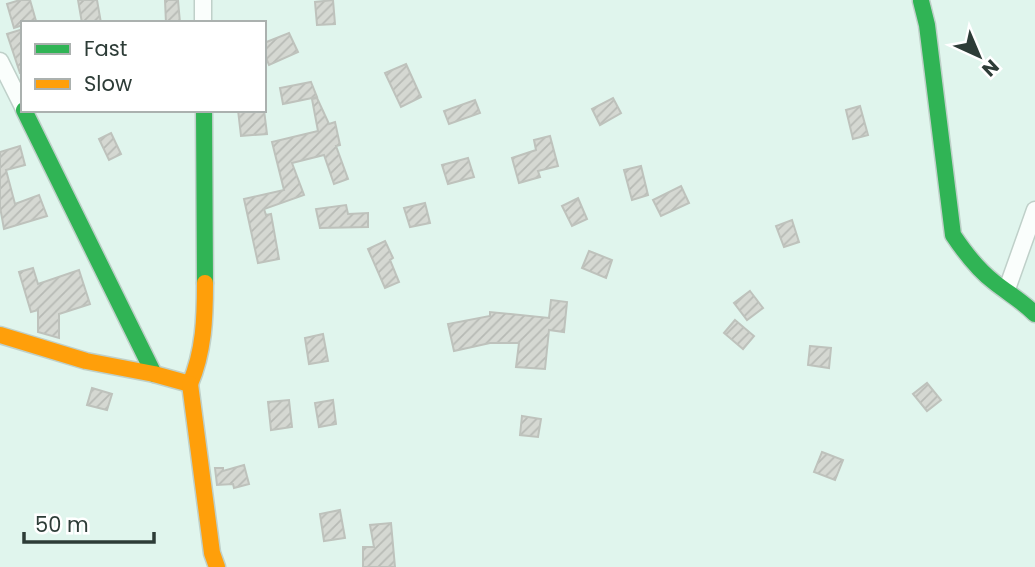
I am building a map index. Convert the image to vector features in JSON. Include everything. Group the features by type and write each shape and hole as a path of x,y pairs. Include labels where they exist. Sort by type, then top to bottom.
{"street":[{"path":"203,0 203,21"},
{"path":"921,1 953,235 970,260 1035,314"},
{"path":"0,61 21,103"},
{"path":"25,112 155,374"},
{"path":"204,112 205,315 200,361 190,384 216,567"},
{"path":"1007,289 1035,210"},
{"path":"0,335 86,361 155,374 190,384"}],"building":[{"path":"30,0 36,21 21,21 21,26 14,28 7,4"},
{"path":"78,0 97,0 101,21 82,21"},
{"path":"165,0 178,0 180,21 166,21"},
{"path":"333,0 335,24 317,25 315,2"},
{"path":"21,30 21,73 20,73 7,34"},
{"path":"289,33 298,52 269,65 266,42"},
{"path":"406,64 421,97 401,107 385,73"},
{"path":"311,82 317,97 283,104 280,88"},
{"path":"317,98 329,124 335,122 340,145 336,146 348,179 334,184 324,155 292,163 304,195 264,209 266,215 271,214 279,259 258,263 244,199 284,190 272,142 318,131 312,99"},
{"path":"613,98 621,113 600,125 592,109"},
{"path":"475,100 480,113 449,124 444,111"},
{"path":"860,106 868,135 853,139 846,110"},
{"path":"238,112 264,112 267,134 241,136"},
{"path":"111,133 121,154 109,160 99,139"},
{"path":"550,136 558,166 538,171 540,177 519,183 512,158 536,150 534,140"},
{"path":"20,146 25,165 6,170 15,204 39,195 47,216 4,229 0,207 0,152"},
{"path":"468,158 474,177 448,184 442,165"},
{"path":"641,166 648,195 632,200 624,170"},
{"path":"681,186 689,203 661,216 653,200"},
{"path":"578,198 587,219 572,226 562,206"},
{"path":"425,203 430,223 410,227 404,208"},
{"path":"346,205 348,214 368,213 368,227 320,228 316,209"},
{"path":"792,220 799,242 784,247 776,226"},
{"path":"385,241 399,282 385,288 368,249"},
{"path":"589,251 612,260 606,278 582,268"},
{"path":"33,268 38,284 79,270 90,304 59,314 59,338 38,332 38,310 31,312 19,272"},
{"path":"750,291 763,308 747,320 734,303"},
{"path":"551,300 567,302 564,332 549,330 545,369 516,367 519,343 490,343 454,351 448,324 490,316 490,312 549,318"},
{"path":"735,320 754,336 743,349 724,333"},
{"path":"323,334 328,361 309,364 305,338"},
{"path":"810,346 831,348 829,368 808,365"},
{"path":"927,383 941,400 927,411 913,394"},
{"path":"92,388 112,394 107,410 87,405"},
{"path":"289,400 292,427 271,430 268,402"},
{"path":"333,400 336,424 319,427 315,403"},
{"path":"522,416 541,419 538,437 520,435"},
{"path":"822,452 843,460 835,480 814,472"},
{"path":"244,465 249,484 234,488 233,484 217,485 215,468 223,468 223,471"},
{"path":"340,510 345,538 324,541 320,514"},
{"path":"391,523 395,567 363,567 363,547 374,547 370,525"}],"traffic: fast":[{"path":"921,1 927,25 953,235 982,272 1035,314"},
{"path":"25,112 154,374"},
{"path":"204,112 205,283"}],"traffic: slow":[{"path":"0,335 86,361 190,384 201,347 205,283"},
{"path":"190,384 212,553 217,567"}]}
